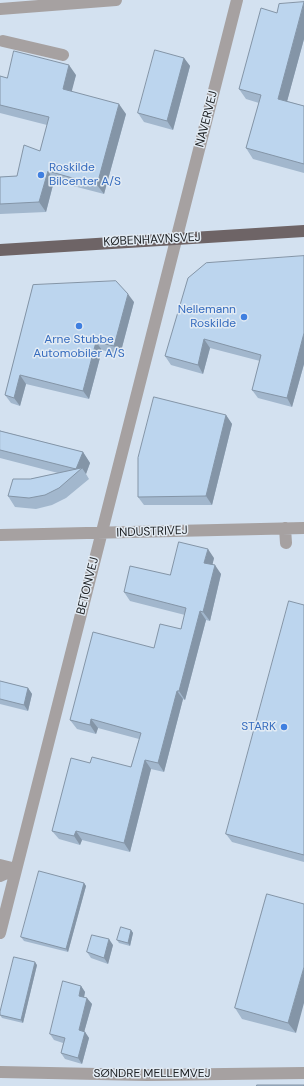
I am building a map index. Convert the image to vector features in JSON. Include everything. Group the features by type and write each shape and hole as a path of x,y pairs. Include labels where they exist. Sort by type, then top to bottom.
{"main road":[{"name":"KØBENHAVNSVEJ","path":"0,250 304,231"}],"street":[{"path":"0,9 116,0"},
{"name":"NAVERVEJ","path":"177,239 237,0"},
{"path":"3,41 63,55"},
{"name":"BETONVEJ","path":"0,933 177,239"},
{"path":"285,528 286,543"},
{"name":"INDUSTRIVEJ","path":"0,535 304,528"},
{"path":"0,865 16,869"},
{"path":"0,876 16,869"},
{"name":"SØNDRE MELLEMVEJ","path":"0,1072 147,1075 304,1074"}],"shaded area":[{"path":"0,0 304,0 304,1086 0,1086"}],"building":[{"path":"304,2 278,99 304,106 304,164 246,148 261,95 239,89 261,8 277,13 279,4"},
{"path":"155,50 184,58 167,121 138,113"},
{"path":"14,51 69,65 63,89 119,104 97,185 48,171 39,202 0,204 0,177 17,176 24,145 40,151 49,117 0,105 0,76 7,78"},
{"name":"Nellemann Roskilde","path":"304,256 304,333 287,398 252,390 261,355 204,339 198,365 165,356 188,278 206,263"},
{"name":"Arne Stubbe Automobiler A/S","path":"116,281 128,294 114,346 96,342 83,391 20,375 14,398 5,395 33,285"},
{"path":"154,397 226,415 206,496 138,497 138,458"},
{"path":"0,431 83,452 76,469 0,450"},
{"path":"82,468 59,488 45,495 29,498 8,496 13,479 30,479"},
{"path":"179,542 208,549 204,563 215,565 203,612 200,611 158,763 145,760 124,843 76,831 74,836 52,831 71,758 90,763 92,757 131,767 141,733 91,719 90,725 70,720 93,632 154,648 160,624 181,629 186,608 124,592 130,566 170,575"},
{"name":"STARK","path":"289,601 304,605 304,855 226,834"},
{"path":"0,681 28,688 24,705 0,699"},
{"path":"39,871 84,883 66,949 21,937"},
{"path":"267,894 304,904 304,967 288,1023 235,1008"},
{"path":"121,927 131,930 128,943 117,940"},
{"path":"92,935 109,939 104,958 87,952"},
{"path":"14,957 35,962 21,1020 0,1015"},
{"path":"63,981 81,986 79,996 87,998 79,1030 85,1032 78,1058 61,1053 65,1038 50,1034"},
{"path":"304,1085 304,1086 257,1086"}],"place":[{"name":"Roskilde Bilcenter A/S","path":"41,175"},
{"name":"Nellemann Roskilde","path":"244,317"},
{"name":"Arne Stubbe Automobiler A/S","path":"79,326"},
{"name":"STARK","path":"284,727"}]}
